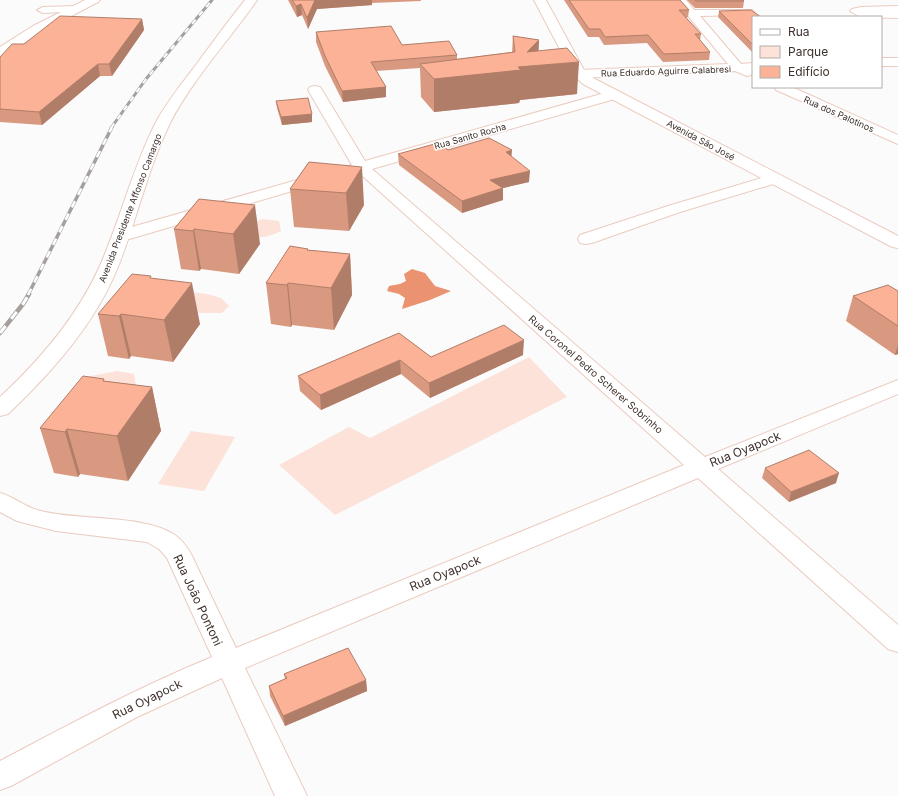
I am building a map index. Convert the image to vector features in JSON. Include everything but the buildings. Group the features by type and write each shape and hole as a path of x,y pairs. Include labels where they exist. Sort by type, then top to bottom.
{"main road":[{"path":"0,53 47,23 94,0"},
{"name":"Avenida Presidente Affonso Camargo","path":"0,409 49,359 80,318 101,282 120,236 154,144 168,113 181,93 251,0"},
{"name":"Avenida São José","path":"540,0 580,74 588,81 898,243"}],"street":[{"path":"34,0 43,10 47,23"},
{"path":"680,0 738,68 752,74"},
{"path":"43,10 76,9"},
{"path":"898,9 856,11 865,15 898,14"},
{"path":"691,13 749,12"},
{"path":"882,62 898,62"},
{"name":"Rua Eduardo Aguirre Calabresi","path":"580,74 752,67"},
{"name":"Rua dos Palotinos","path":"783,88 898,140"},
{"name":"Rua Coronel Pedro Scherer Sobrinho","path":"315,90 361,167 898,641"},
{"name":"Rua Sanito Rocha","path":"120,236 613,95"},
{"path":"586,239 680,207 775,179"},
{"name":"Rua Oyapock","path":"0,776 127,708 228,662 898,386"},
{"name":"Rua João Pontoni","path":"0,501 15,510 46,520 67,524 138,532 154,535 166,541 178,554 291,796"}],"green space":[{"path":"263,219 279,221 281,231 267,236 257,237 235,228"},
{"path":"163,289 207,294 221,298 229,306 222,313 202,313 144,305"},
{"path":"529,357 567,397 335,515 279,465 349,427 370,438"},
{"path":"117,371 134,374 136,385 125,399 78,388 91,376"},
{"path":"191,431 235,437 204,491 158,484"}],"shaded area":[{"path":"412,269 425,273 435,286 451,291 430,300 402,309 405,298 399,294 387,291 389,286 406,281 404,274"}],"railway":[{"path":"111,128 146,79 212,0"},
{"path":"28,295 112,127"},
{"path":"0,333 29,294"}]}
